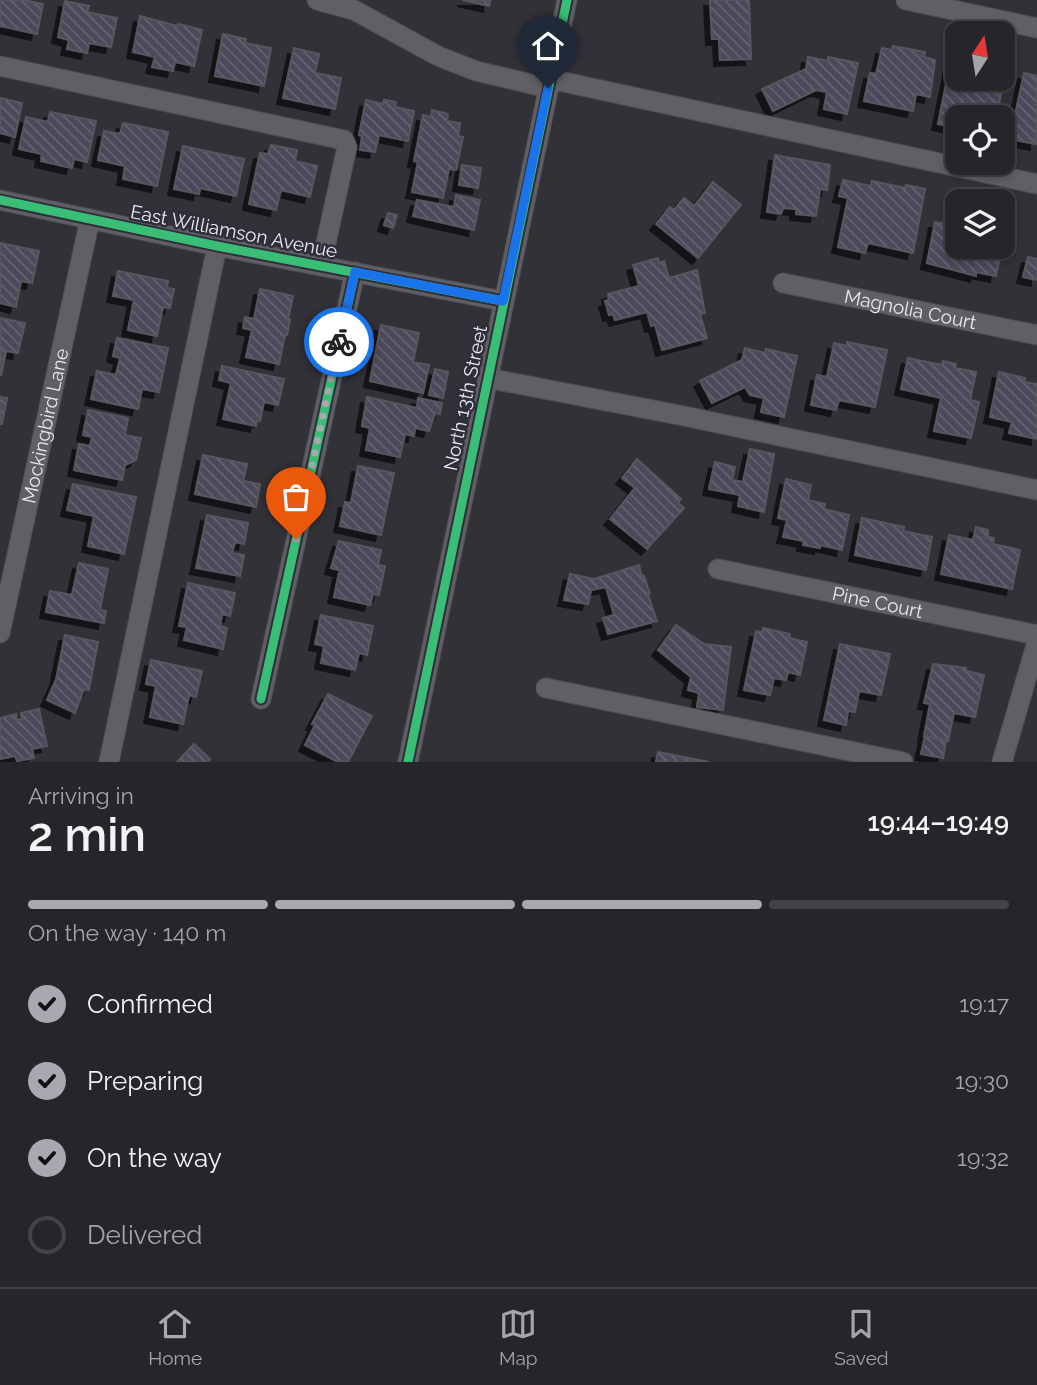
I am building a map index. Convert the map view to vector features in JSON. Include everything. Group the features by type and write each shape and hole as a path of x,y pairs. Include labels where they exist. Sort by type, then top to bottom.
{"street":[{"path":"317,0 355,10 438,56 476,72 549,84 1037,184"},
{"name":"North 13th Street","path":"408,762 567,0"},
{"path":"905,0 1037,28"},
{"path":"0,66 344,140 347,147 321,266"},
{"name":"East Williamson Avenue","path":"0,200 217,246 503,301"},
{"name":"Mockingbird Lane","path":"0,633 90,219"},
{"path":"109,762 217,246"},
{"path":"261,699 355,272"},
{"name":"Magnolia Court","path":"783,283 1037,335"},
{"path":"487,378 1037,490"},
{"name":"Pine Court","path":"718,569 1037,635"},
{"path":"1002,762 1037,642"},
{"path":"547,688 904,762"}],"building":[{"path":"0,0 24,0 43,4 37,34 0,26"},
{"path":"463,0 490,0 489,6"},
{"path":"710,0 749,0 751,59 720,60 719,39 712,39"},
{"path":"65,1 89,6 87,12 117,18 111,47 89,43 87,53 67,49 69,40 58,37"},
{"path":"140,16 202,30 194,66 175,62 173,71 152,67 155,57 133,52"},
{"path":"223,34 246,39 245,43 271,48 264,86 215,76"},
{"path":"893,46 925,52 924,57 935,60 930,97 916,94 913,111 864,101 870,73 876,74 882,48 892,50"},
{"path":"294,48 319,54 315,73 341,78 335,109 283,98"},
{"path":"808,57 828,61 828,57 858,63 847,114 824,109 827,92 816,90 773,111 762,89 806,69"},
{"path":"1024,73 1037,76 1036,144 1015,140 1015,115"},
{"path":"945,90 1002,91 999,105 945,105 945,125 938,124"},
{"path":"0,98 22,103 15,137 0,133"},
{"path":"366,100 383,104 384,100 396,102 395,107 414,111 408,141 379,135 375,152 360,150 362,136 359,135"},
{"path":"432,110 448,114 447,121 460,123 458,136 463,137 456,170 449,169 443,198 412,192 418,162 414,161 423,115 431,117"},
{"path":"50,112 96,121 87,162 74,159 72,168 41,161 42,154 19,149 26,117 48,122"},
{"path":"123,123 168,132 157,186 123,179 125,166 98,160 104,131 120,134"},
{"path":"271,145 297,150 295,161 317,166 310,197 281,190 276,210 249,204 260,153 268,154"},
{"path":"183,146 244,159 236,196 200,188 199,194 174,189"},
{"path":"775,155 830,165 827,190 820,189 816,216 796,214 796,209 783,208 781,214 767,212"},
{"path":"462,165 481,168 478,188 459,185"},
{"path":"843,180 871,186 872,181 925,189 913,253 868,243 865,253 838,247 848,198 839,196"},
{"path":"713,182 741,205 698,258 656,224 670,207 674,210 684,198 694,206"},
{"path":"456,195 480,200 474,230 413,216 417,200 454,207"},
{"path":"388,213 397,215 393,228 384,225"},
{"path":"935,222 945,224 945,259 1000,259 996,276 976,272 976,276 927,263"},
{"path":"0,243 39,251 32,283 21,281 16,307 0,303"},
{"path":"1028,257 1037,259 1037,280 1023,277"},
{"path":"658,258 659,263 664,261 669,278 697,270 705,313 700,314 707,338 662,350 655,325 651,326 647,312 615,320 613,314 609,315 605,301 609,300 608,294 639,286 633,265"},
{"path":"118,271 168,281 167,288 174,289 170,308 163,307 157,336 128,330 134,300 113,296"},
{"path":"260,289 293,296 279,364 246,357 252,330 243,328 245,317 254,319"},
{"path":"0,318 25,323 18,353 6,351 1,376"},
{"path":"381,325 419,333 413,362 429,365 423,393 370,381"},
{"path":"117,338 168,348 159,392 142,389 138,409 91,399 97,371 116,375 120,358 113,356"},
{"path":"847,342 887,350 875,407 839,400 836,410 811,405 817,375 827,377 834,343 847,346"},
{"path":"745,348 765,353 766,349 797,356 784,417 761,412 764,398 750,395 745,387 712,403 700,381 742,360"},
{"path":"908,358 942,365 943,361 956,364 955,368 976,372 970,400 979,402 971,438 934,431 941,398 901,389"},
{"path":"222,366 284,379 278,405 264,402 260,421 257,420 256,426 223,419 231,383 219,380"},
{"path":"435,369 448,372 443,398 429,395"},
{"path":"999,372 1025,378 1024,382 1037,384 1037,439 1009,433 1012,422 990,417"},
{"path":"0,397 7,398 2,424 0,424"},
{"path":"367,397 417,408 418,398 442,403 440,414 435,413 429,431 415,428 414,436 405,434 400,457 366,450 370,428 362,426"},
{"path":"88,410 128,418 125,435 141,438 136,460 125,465 122,480 74,470 79,444 90,446 92,437 83,435"},
{"path":"750,449 774,454 764,512 738,506 740,495 709,489 715,462 735,467 732,480 743,482"},
{"path":"203,455 247,464 243,481 260,484 256,507 195,494"},
{"path":"637,459 681,499 678,503 684,508 647,549 610,519 635,488 622,478"},
{"path":"358,466 394,473 381,535 340,526 345,502 351,503"},
{"path":"786,479 811,485 808,500 825,504 824,509 849,515 842,550 820,545 820,548 803,545 804,541 783,537 787,520 778,518"},
{"path":"73,484 136,497 124,554 88,546 94,516 67,510"},
{"path":"207,515 248,523 244,544 235,542 232,553 244,555 240,576 196,568"},
{"path":"862,518 904,527 903,531 932,537 926,570 855,555"},
{"path":"976,527 988,530 988,537 994,538 993,544 1020,550 1012,589 941,574 949,535 973,540"},
{"path":"339,541 381,550 378,565 385,566 379,595 373,594 370,605 334,597 339,573 342,571 331,568"},
{"path":"79,563 108,569 100,610 106,611 104,623 46,612 50,591 72,595"},
{"path":"639,565 657,621 608,634 603,618 614,615 606,587 591,590 588,604 564,600 570,574 594,579"},
{"path":"188,583 235,593 230,616 222,614 220,626 227,628 223,649 184,640 187,627 179,626"},
{"path":"321,615 373,626 367,655 359,653 355,670 321,663 324,646 315,644"},
{"path":"676,625 704,644 731,647 723,710 697,707 699,693 688,690 691,677 658,650"},
{"path":"763,628 790,634 789,638 807,642 800,675 788,672 786,680 774,678 770,695 744,690 756,631 763,632"},
{"path":"65,635 98,642 89,690 84,689 75,713 47,700 56,680"},
{"path":"840,644 890,654 881,695 859,691 855,712 848,711 846,725 824,720"},
{"path":"151,660 202,671 196,697 189,695 183,724 150,717 156,686 146,684"},
{"path":"933,664 966,668 966,671 984,675 975,717 954,713 948,741 924,736 930,704 924,703"},
{"path":"328,694 372,716 348,762 338,762 305,745 315,725 312,724"},
{"path":"39,709 47,746 32,749 34,758 17,761 15,756 0,759 0,718 16,714 17,720 22,719 21,713"},
{"path":"925,736 946,740 943,758 921,754"},
{"path":"194,744 210,759 208,762 177,762"},
{"path":"658,752 678,756 709,762 656,762"}],"cycle path":[{"path":"408,762 567,0"},
{"path":"0,200 217,246 503,301"},
{"path":"261,699 355,272"}],"way so far":[{"path":"296,539 339,342"}],"route":[{"path":"339,342 355,272 503,301 548,88"}]}
